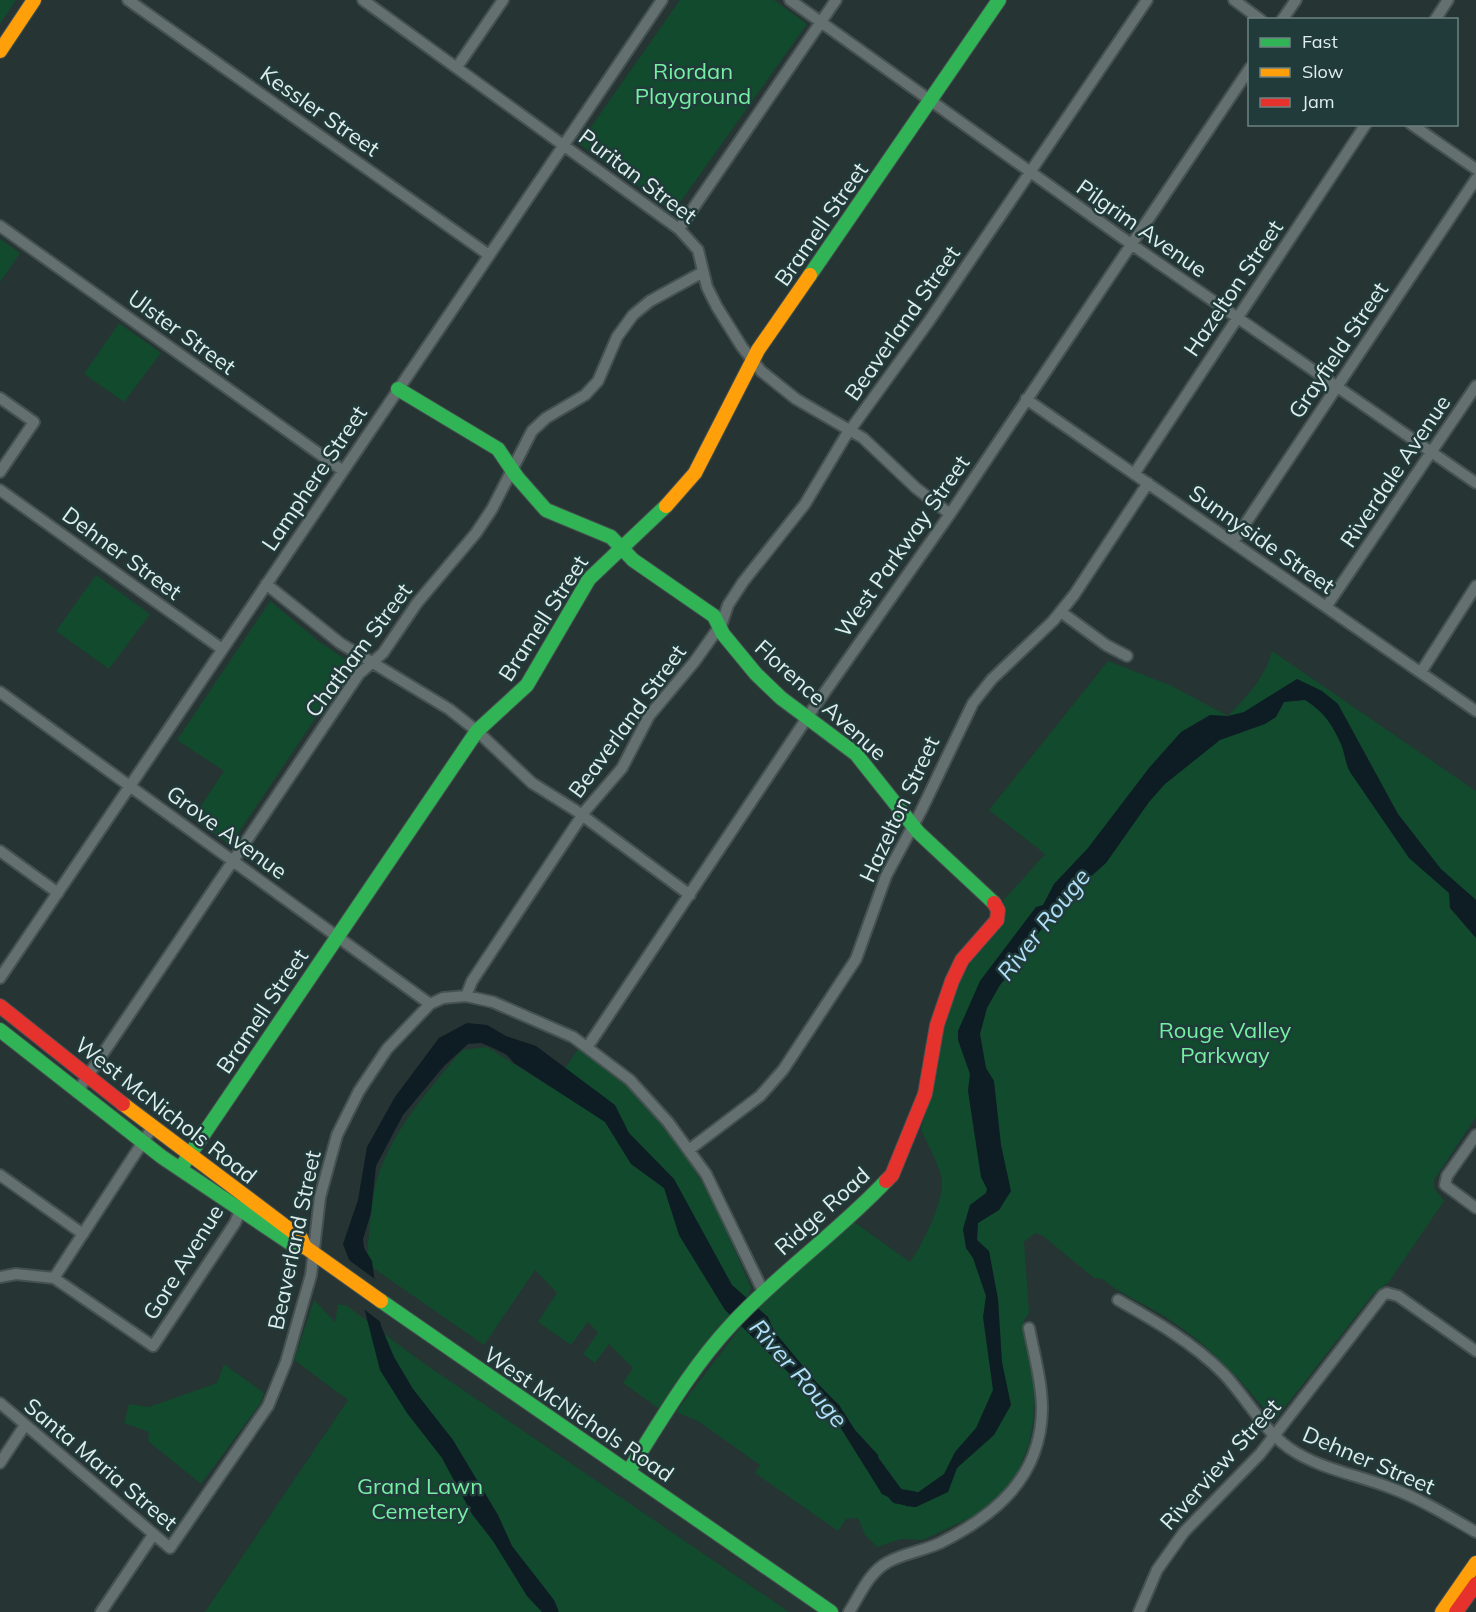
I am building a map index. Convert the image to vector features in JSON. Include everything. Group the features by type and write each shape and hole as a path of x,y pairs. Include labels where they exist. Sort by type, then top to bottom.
{"street":[{"path":"0,51 34,0"},
{"name":"Kessler Street","path":"128,0 489,255"},
{"name":"Puritan Street","path":"363,0 679,229 698,250 703,272 717,307 752,360 785,392 851,430 872,445 916,488 950,513"},
{"path":"458,67 503,0"},
{"name":"Lamphere Street","path":"0,978 662,0"},
{"name":"Pilgrim Avenue","path":"790,0 1131,244 1476,483"},
{"path":"679,229 836,0"},
{"name":"Bramell Street","path":"180,1169 477,731 527,685 589,579 620,547 668,504 695,473 752,360 999,0"},
{"name":"Beaverland Street","path":"466,996 472,981 583,816 616,777 649,716 695,661 719,626 728,605 743,582 804,504 851,430 929,321 1147,0"},
{"path":"1234,0 1258,18"},
{"path":"1283,18 1296,0"},
{"path":"1436,18 1448,0"},
{"name":"West Parkway Street","path":"588,1047 807,718 950,513 1248,71"},
{"name":"Hazelton Street","path":"1134,474 1365,126"},
{"path":"1415,126 1476,169"},
{"name":"Grayfield Street","path":"1233,542 1476,179"},
{"name":"Ulster Street","path":"0,226 342,470"},
{"name":"Chatham Street","path":"76,1092 359,674 383,653 417,603 476,533 492,508 532,431 546,418 579,400 598,381 617,337 633,315 650,301 703,272"},
{"name":"Riverdale Avenue","path":"1326,607 1476,387"},
{"name":"Florence Avenue","path":"398,389 488,442 505,456 534,499 546,510 611,537 633,560 714,616 719,626 756,674 807,718 856,754 913,826 992,899 998,909 997,917"},
{"path":"0,398 34,422 0,472"},
{"name":"Sunnyside Street","path":"1026,399 1476,711"},
{"name":"Hazelton Street","path":"690,1149 760,1096 783,1070 856,959 886,876 973,703 992,679 1033,643 1061,612 1148,483"},
{"name":"Dehner Street","path":"0,490 222,649"},
{"path":"266,584 340,643 449,709 477,731 532,783 583,816 690,896"},
{"path":"1421,672 1476,586"},
{"path":"1061,612 1106,645 1127,656"},
{"name":"Grove Avenue","path":"0,692 430,1004"},
{"path":"0,851 58,893"},
{"name":"Ridge Road","path":"628,1472 687,1380 729,1327 761,1293 849,1220 892,1175 925,1094 937,1025 952,981 962,960 992,928 997,917"},
{"path":"430,1004 443,998 466,996 493,1002 588,1047 617,1068 649,1098 690,1149 710,1182 761,1293"},
{"name":"Beaverland Street","path":"217,1481 268,1406 279,1384 311,1275 320,1197 337,1135 359,1091 387,1049 430,1004"},
{"name":"West McNichols Road","path":"0,1006 152,1128 190,1155 243,1204"},
{"name":"West McNichols Road","path":"0,1030 76,1092 180,1169 301,1238 314,1254 387,1307 831,1612"},
{"path":"0,1276 16,1274 54,1278 152,1128"},
{"path":"1476,1135 1447,1176 1445,1185 1476,1208"},
{"path":"0,1175 82,1233"},
{"name":"Gore Avenue","path":"54,1278 153,1346 235,1223 243,1204"},
{"name":"Riverview Street","path":"1139,1612 1157,1570 1184,1532 1274,1437 1377,1302 1387,1293 1398,1296 1476,1351"},
{"name":"Dehner Street","path":"1118,1300 1169,1330 1209,1361 1243,1396 1274,1437 1310,1459 1417,1498 1476,1532"},
{"path":"849,1612 867,1582 882,1566 957,1534 1005,1501 1016,1489 1028,1464 1041,1423 1041,1394 1029,1328"},
{"name":"Santa Maria Street","path":"0,1403 170,1548 217,1481"},
{"path":"0,1463 26,1425"},
{"path":"101,1612 153,1535"},
{"path":"1442,1612 1476,1563"},
{"path":"1456,1612 1476,1584"}],"green space":[{"path":"0,0 16,0 0,24"},
{"name":"Riordan Playground","path":"680,0 774,0 807,24 674,211 579,144"},
{"path":"0,239 20,253 1,281 0,281"},
{"path":"119,323 161,353 124,402 84,374"},
{"path":"96,575 150,614 109,669 56,631"},
{"path":"270,601 317,640 352,664 230,845 193,818 224,771 177,740"},
{"name":"Rouge Valley Parkway","path":"1272,651 1476,791 1476,1117 1434,1180 1434,1188 1444,1201 1388,1283 1374,1293 1274,1421 1226,1366 1200,1342 1162,1315 1102,1279 1094,1278 1043,1236 1035,1233 1024,1242 1029,1313 1024,1320 1035,1397 1033,1422 1029,1444 1011,1490 980,1513 923,1540 901,1539 877,1547 865,1535 858,1518 846,1519 838,1531 755,1473 760,1465 698,1421 676,1412 737,1332 766,1300 854,1222 910,1262 921,1244 937,1208 942,1185 937,1164 921,1129 936,1079 944,1021 955,990 971,962 1002,927 1006,916 1003,901 1045,854 989,810 1108,661 1172,686 1228,716 1260,678"},
{"path":"487,1047 552,1088 578,1049 598,1062 636,1094 653,1113 684,1153 715,1206 751,1287 749,1295 717,1333 661,1410 623,1383 633,1368 609,1344 595,1363 583,1354 598,1333 588,1322 571,1345 538,1322 557,1293 535,1270 484,1345 366,1263 372,1206 378,1176 394,1141 425,1094 462,1050"},
{"name":"Grand Lawn Cemetery","path":"314,1300 335,1322 338,1304 347,1306 422,1362 789,1612 205,1612 348,1400 294,1360"},
{"path":"224,1364 264,1393 260,1404 201,1484 148,1441 149,1432 124,1423 129,1404 149,1407 217,1383"}],"water":[{"path":"1297,679 1322,691 1338,704 1398,814 1441,869 1476,900 1476,938 1450,908 1449,893 1409,858 1350,772 1341,744 1331,724 1305,700 1284,702 1276,717 1265,724 1220,740 1165,784 1149,802 1106,863 1078,888 1026,947 1021,960 1000,985 987,1008 980,1034 986,1068 994,1081 1001,1145 1011,1191 999,1210 978,1223 977,1240 989,1251 998,1299 1002,1362 1011,1405 994,1435 957,1468 948,1492 916,1507 906,1506 882,1494 840,1427 811,1391 794,1378 725,1310 679,1235 664,1188 631,1164 605,1122 514,1063 507,1055 481,1043 468,1044 444,1066 403,1115 376,1166 371,1213 363,1239 364,1248 372,1261 381,1326 394,1357 413,1389 453,1440 498,1515 512,1546 554,1600 559,1612 542,1612 527,1596 493,1541 472,1514 442,1458 407,1413 380,1370 357,1280 343,1244 358,1200 367,1147 395,1097 439,1038 467,1023 487,1025 506,1036 536,1046 615,1105 629,1133 674,1179 732,1285 768,1317 774,1331 816,1382 839,1405 855,1430 878,1455 876,1469 882,1486 898,1496 910,1498 944,1474 955,1452 976,1428 993,1390 983,1317 986,1296 973,1258 966,1248 963,1229 970,1205 986,1193 987,1189 981,1177 968,1091 970,1074 958,1040 958,1031 980,981 1036,907 1043,905 1054,884 1088,848 1149,768 1181,732 1210,715 1228,716 1244,712"}],"pier":[{"path":"342,1255 379,1282 383,1324 361,1307"}],"waterway":[{"name":"River Rouge","path":"867,1455 897,1496 914,1499"}],"traffic: fast":[{"path":"810,275 999,0"},
{"path":"398,389 498,449 517,477 546,510 611,537 633,560 714,616 723,634 756,674 781,698 856,754 918,832 994,903"},
{"path":"180,1169 477,731 527,685 589,579 666,506"},
{"path":"0,1030 162,1157 296,1247 305,1247"},
{"path":"628,1472 689,1378 731,1325 886,1181"},
{"path":"381,1301 831,1612"}],"traffic: slow":[{"path":"0,51 34,0"},
{"path":"666,506 695,473 758,350 810,275"},
{"path":"123,1104 301,1238 305,1247 381,1301"},
{"path":"1442,1612 1476,1563"}],"traffic: jam":[{"path":"886,1181 892,1175 925,1094 937,1025 952,981 962,960 997,920 998,910 994,903"},
{"path":"0,1006 123,1104"},
{"path":"1456,1612 1476,1584"}]}
